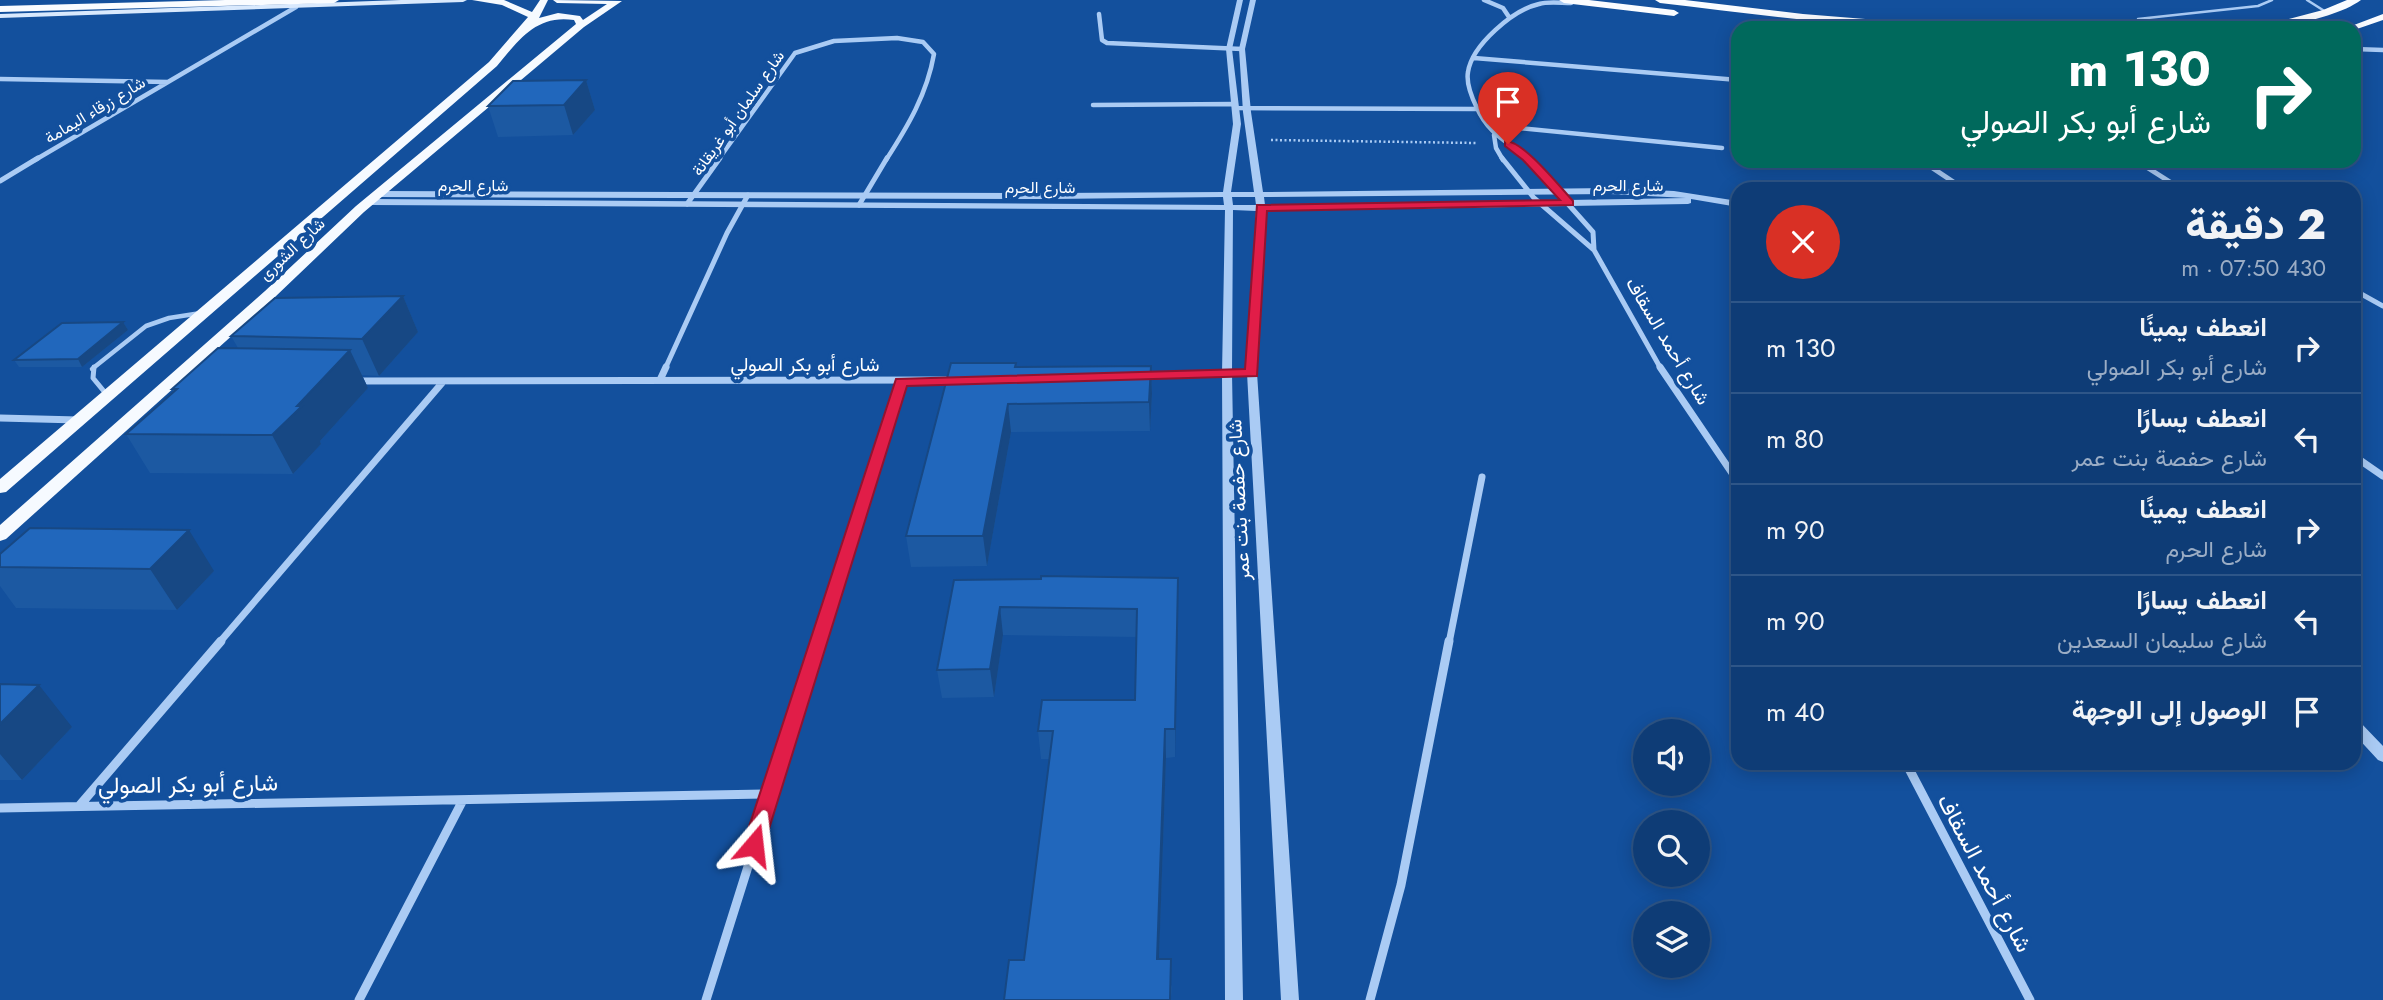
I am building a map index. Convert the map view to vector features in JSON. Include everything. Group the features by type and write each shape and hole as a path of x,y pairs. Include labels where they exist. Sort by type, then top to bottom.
{"highway":[{"path":"0,7 141,0"},
{"path":"0,7 334,0"},
{"path":"1564,0 1753,21"},
{"path":"1660,0 1853,21"},
{"path":"2289,21 2326,12 2356,0"},
{"path":"2361,25 2383,17"}],"main road":[{"path":"439,1 446,0"},
{"path":"0,16 463,0"},
{"path":"476,0 505,3 531,22 564,16 577,18 580,25"},
{"name":"شارع الشورى","path":"0,488 494,64 531,22 544,0"},
{"path":"557,0 622,1"},
{"name":"شارع الشورى","path":"0,535 181,378 375,198 580,25 622,1"}],"street":[{"name":"شارع حفصة بنت عمر","path":"1234,1000 1227,373 1230,207 1227,193 1239,106 1235,49 1240,0"},
{"name":"شارع حفصة بنت عمر","path":"1235,49 1253,0"},
{"path":"1484,0 1503,8 1509,16"},
{"path":"1494,143 1494,135 1477,109 1467,79 1468,68 1474,58 1509,16 1540,3 1596,4"},
{"path":"168,82 296,7"},
{"path":"1099,14 1102,40 1107,43 1235,49"},
{"name":"شارع سلمان أبو غريقانة","path":"687,204 795,54 834,41 897,38 923,42 934,54 923,92 896,147 859,205"},
{"path":"2361,49 2383,50"},
{"path":"1474,58 1731,79"},
{"name":"شارع زرقاء اليمامة","path":"0,79 168,82"},
{"name":"شارع زرقاء اليمامة","path":"0,181 168,82"},
{"path":"1093,105 1477,109"},
{"name":"شارع حفصة بنت عمر","path":"1239,106 1251,140 1261,208 1252,373 1290,1000"},
{"path":"1488,125 1722,148"},
{"name":"شارع أحمد السقاف","path":"1494,135 1527,158 1593,232 1594,250 1667,379 1731,472"},
{"name":"شارع أحمد السقاف","path":"1494,143 1505,164 1540,204 1570,234 1594,250"},
{"path":"1932,168 1954,182"},
{"path":"2148,168 2170,182"},
{"name":"شارع الحرم","path":"375,198 741,206 1052,200 1227,193 1558,191 1656,193 1731,203"},
{"name":"شارع الحرم","path":"375,198 864,194 1261,208 1666,203 1709,199"},
{"path":"660,380 748,195"},
{"path":"2361,294 2383,306"},
{"path":"1132,375 1252,373"},
{"name":"شارع أبو بكر الصولي","path":"348,381 442,383 969,380"},
{"path":"706,1000 901,382"},
{"name":"شارع أبو بكر الصولي","path":"80,805 442,383"},
{"path":"0,418 79,420"},
{"path":"2361,461 2383,476"},
{"path":"1370,1000 1401,885 1482,477"},
{"path":"2361,732 2383,756"},
{"name":"شارع أحمد السقاف","path":"1910,770 2030,1000"},
{"name":"شارع أبو بكر الصولي","path":"80,805 769,794"},
{"path":"359,1000 463,800"},
{"path":"0,808 80,805"}],"lane":[{"path":"2138,19 2258,6 2272,0"},
{"path":"2308,0 2326,12"},
{"path":"109,397 93,378 92,369 146,326 169,318 207,312"}],"path":[{"path":"1251,140 1494,143"}],"building":[{"path":"586,80 564,105 488,106 513,81"},
{"path":"403,296 362,339 231,336 275,298"},
{"path":"123,322 78,359 14,360 62,323"},
{"path":"218,348 350,350 297,406 302,406 272,435 126,434"},
{"path":"951,363 1016,363 1015,367 1151,366 1149,402 1008,404 983,536 906,536"},
{"path":"30,528 189,530 150,569 0,567 0,554"},
{"path":"1041,576 1178,578 1175,729 1165,729 1157,959 1171,959 1170,1000 1004,1000 1009,960 1024,960 1053,731 1038,731 1042,700 1135,700 1137,609 1000,607 990,669 937,670 954,580 1041,579"},
{"path":"0,684 39,685 0,724"}],"route":[{"path":"754,845 901,382 1252,373 1261,208 1569,203 1527,158 1508,144"}]}
